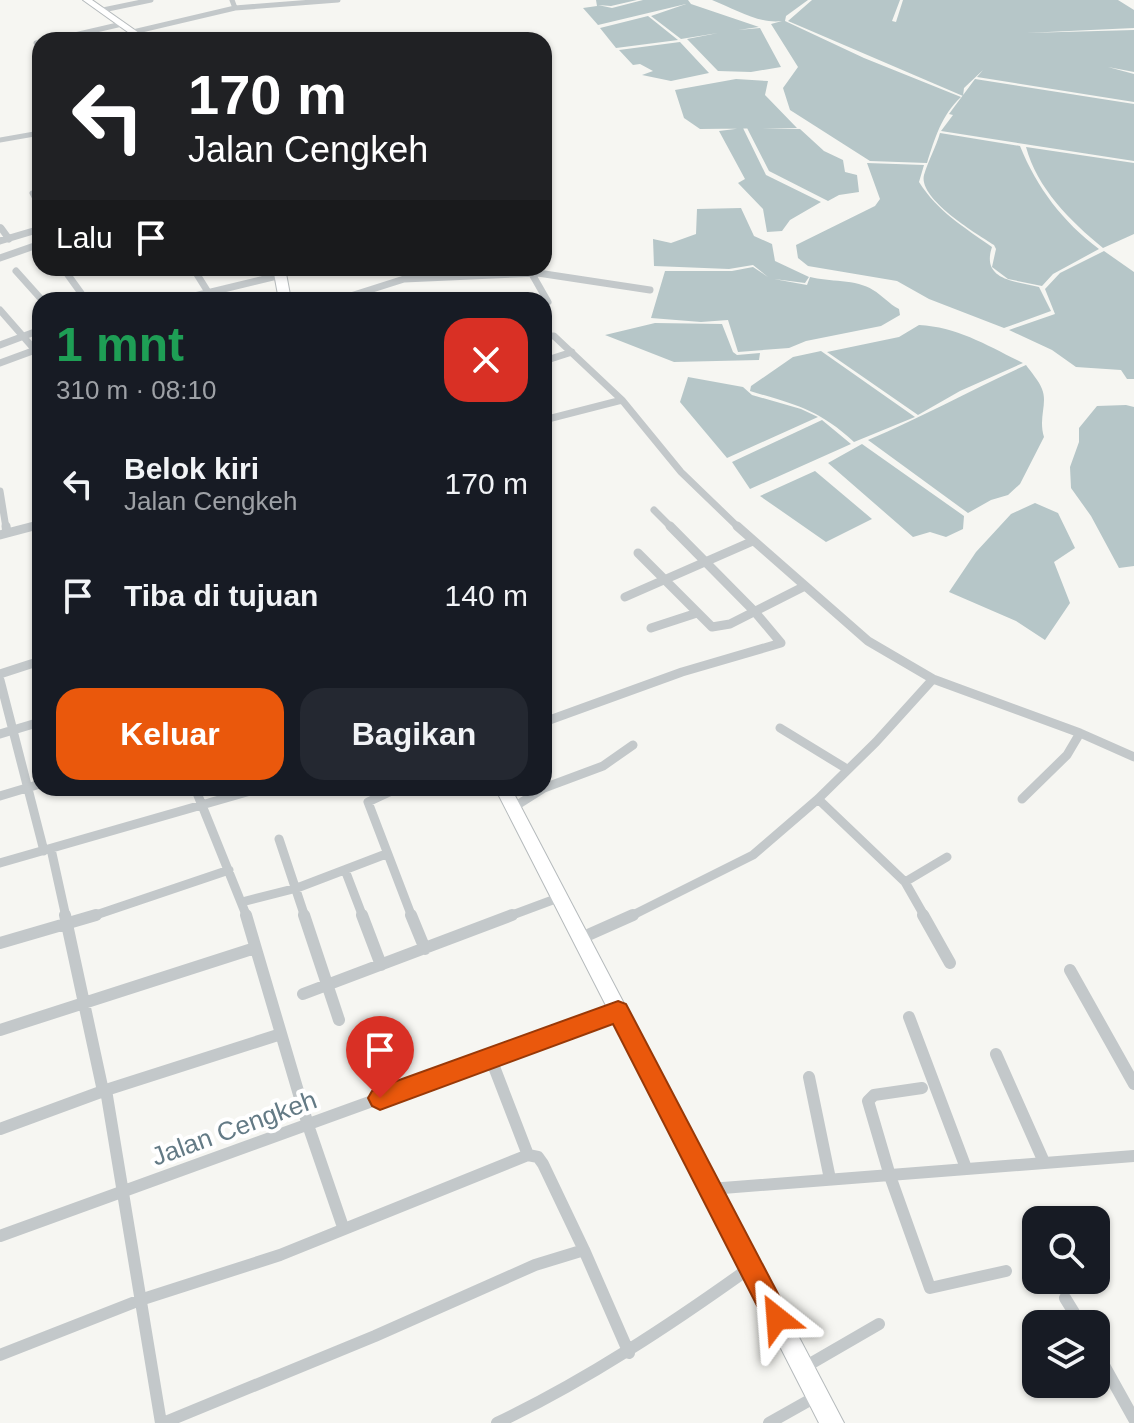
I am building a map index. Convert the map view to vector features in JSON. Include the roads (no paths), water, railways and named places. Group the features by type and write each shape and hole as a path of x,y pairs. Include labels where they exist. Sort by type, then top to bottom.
{"highway":[{"path":"87,0 133,32"},
{"path":"508,796 832,1423"}],"street":[{"path":"103,10 151,0"},
{"path":"232,0 235,8"},
{"path":"133,32 162,21 203,17 235,8 338,0"},
{"path":"88,32 122,24"},
{"path":"0,140 32,134"},
{"path":"0,227 9,239"},
{"path":"0,241 32,232"},
{"path":"0,258 32,247"},
{"path":"16,271 35,292"},
{"path":"198,276 208,292 266,276"},
{"path":"363,292 404,279 481,276"},
{"path":"547,276 650,290"},
{"path":"0,310 32,344"},
{"path":"0,326 10,322"},
{"path":"0,345 32,333"},
{"path":"552,336 622,400 681,472 753,541 881,651 933,679 1133,755"},
{"path":"0,363 32,351"},
{"path":"552,358 572,352"},
{"path":"552,418 622,400"},
{"path":"0,491 3,534 32,527"},
{"path":"552,719 682,672 779,645 781,639 654,510"},
{"path":"625,597 666,582 753,541"},
{"path":"638,553 710,625 721,627 803,587"},
{"path":"651,628 697,613"},
{"path":"32,664 0,677 67,925 104,1090 162,1423 375,1336 535,1265 584,1250"},
{"path":"579,939 641,912 753,855 818,799 876,742 933,679"},
{"path":"0,734 32,724"},
{"path":"780,728 805,745 822,750 847,769"},
{"path":"1022,799 1067,755 1080,733"},
{"path":"552,785 618,760 633,745"},
{"path":"0,796 32,786"},
{"path":"198,796 242,902 308,1125 343,1227"},
{"path":"0,863 235,796"},
{"path":"381,796 368,802 425,949"},
{"path":"514,807 531,796"},
{"path":"818,799 905,882 950,963"},
{"path":"279,839 297,888 325,986 339,1020"},
{"path":"242,902 297,888 386,854"},
{"path":"905,882 947,857"},
{"path":"0,943 67,925 229,870"},
{"path":"345,870 381,965"},
{"path":"303,994 558,898"},
{"path":"0,1030 255,948"},
{"path":"1070,970 1134,1084"},
{"name":"Jalan Cengkeh","path":"0,1236 618,1012"},
{"path":"909,1017 966,1168"},
{"path":"0,1129 104,1090 281,1034"},
{"path":"996,1054 1044,1162"},
{"path":"491,1059 528,1155"},
{"path":"809,1077 830,1179"},
{"path":"922,1088 869,1097 890,1176 930,1288 1006,1271"},
{"path":"0,1355 140,1300 280,1255 343,1227 468,1181 528,1155 538,1157 543,1164 629,1353"},
{"path":"710,1189 1134,1156"},
{"path":"497,1423 553,1398 629,1353 751,1267"},
{"path":"1065,1298 1072,1310"},
{"path":"803,1368 879,1324"},
{"path":"1110,1376 1134,1419"},
{"path":"769,1423 817,1396"}]}
